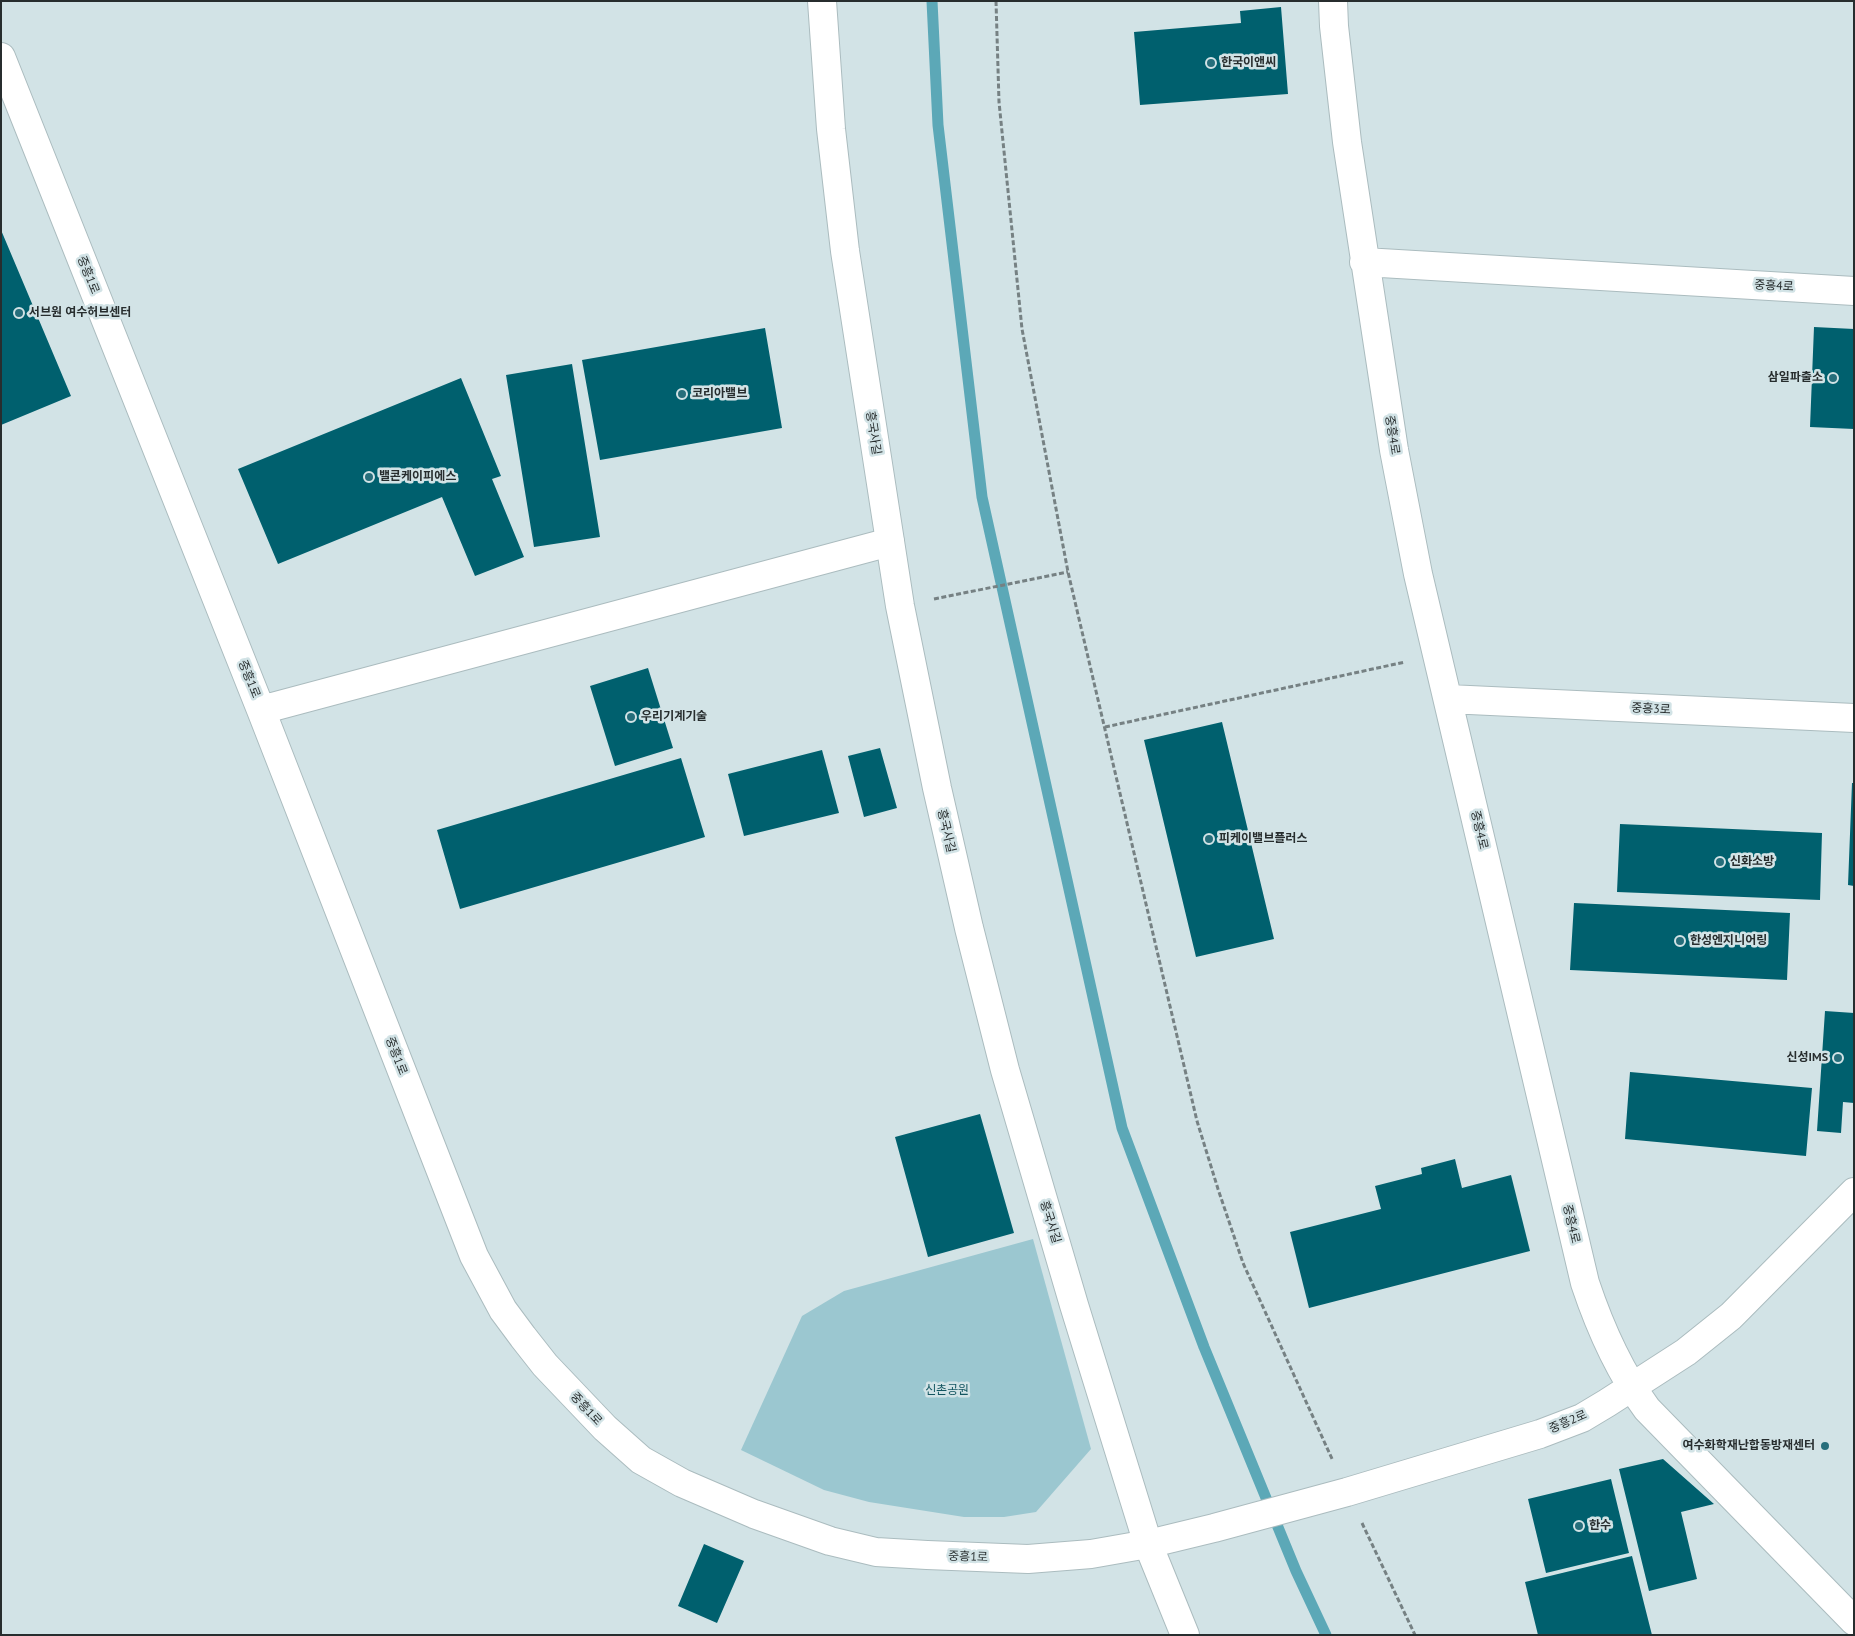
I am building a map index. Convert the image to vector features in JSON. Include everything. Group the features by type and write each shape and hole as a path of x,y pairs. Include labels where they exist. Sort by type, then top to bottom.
{"street":[{"name":"흥국사길","path":"822,1 831,129 845,251 900,606 937,788 969,928 1005,1070 1074,1305 1148,1544 1185,1635"},
{"name":"중흥4로","path":"1333,1 1347,142 1364,262 1394,450 1418,574 1585,1283 1599,1323 1632,1388 1647,1410 1854,1621"},
{"name":"중흥1로","path":"1,57 262,710 474,1256 503,1310 545,1365 604,1428 641,1460 682,1483 754,1514 830,1541 876,1552 1028,1559 1091,1554 1148,1544 1214,1528"},
{"name":"중흥4로","path":"1364,262 1854,291"},
{"path":"262,710 890,542"},
{"name":"중흥3로","path":"1448,699 1854,718"},
{"name":"중흥2로","path":"1214,1528 1346,1492 1540,1434 1582,1418 1632,1388 1694,1346 1731,1316 1854,1192"}],"path":[{"path":"996,1 999,102 1022,329 1068,572 1197,1121 1243,1263 1346,1492 1415,1635"},
{"path":"900,606 1068,572"},
{"path":"1105,728 1437,654"}],"green space":[{"name":"신촌공원","path":"1033,1239 1091,1449 1036,1512 1004,1517 964,1517 869,1502 824,1490 741,1450 802,1316 844,1291"}],"building":[{"name":"한국이앤씨","path":"1281,7 1288,94 1140,105 1134,32 1241,23 1240,11"},
{"name":"서브원 여수허브센터","path":"1,230 71,396 1,425"},
{"name":"삼일파출소","path":"1814,327 1854,329 1854,429 1810,427"},
{"name":"코리아밸브","path":"765,328 782,428 600,460 582,360"},
{"path":"572,364 600,537 534,547 506,375"},
{"name":"밸콘케이피에스","path":"461,378 501,476 492,479 524,557 475,576 442,497 278,564 238,469"},
{"name":"우리기계기술","path":"648,668 673,748 615,766 590,686"},
{"name":"피케이밸브플러스","path":"1222,722 1274,939 1196,957 1144,740"},
{"path":"880,748 897,808 864,817 848,756"},
{"path":"822,750 839,813 744,836 728,774"},
{"path":"681,758 705,837 460,909 437,830"},
{"path":"1852,783 1854,783 1854,886 1848,885"},
{"name":"신화소방","path":"1620,824 1822,833 1820,900 1617,892"},
{"name":"한성엔지니어링","path":"1574,903 1790,913 1787,980 1570,970"},
{"name":"신성IMS","path":"1825,1011 1854,1013 1854,1103 1843,1102 1841,1133 1817,1131"},
{"path":"1630,1072 1812,1088 1806,1156 1625,1139"},
{"path":"980,1114 1014,1233 928,1257 895,1137"},
{"path":"1455,1159 1462,1188 1511,1175 1530,1251 1309,1308 1290,1232 1381,1209 1375,1186 1422,1174 1421,1168"},
{"path":"1663,1459 1714,1504 1681,1512 1697,1579 1649,1591 1619,1469"},
{"name":"한수","path":"1611,1479 1629,1553 1546,1573 1528,1499"},
{"path":"704,1544 744,1561 717,1623 678,1606"},
{"path":"1632,1556 1652,1635 1538,1635 1525,1582"}],"waterway":[{"path":"932,1 938,125 982,497 1122,1128 1204,1347 1296,1571 1326,1635"}],"place":[{"name":"한국이앤씨","path":"1211,63"},
{"name":"서브원 여수허브센터","path":"19,313"},
{"name":"삼일파출소","path":"1833,378"},
{"name":"코리아밸브","path":"682,394"},
{"name":"밸콘케이피에스","path":"369,477"},
{"name":"우리기계기술","path":"631,717"},
{"name":"피케이밸브플러스","path":"1209,839"},
{"name":"신화소방","path":"1720,862"},
{"name":"한성엔지니어링","path":"1680,941"},
{"name":"신성IMS","path":"1838,1058"},
{"name":"여수화학재난합동방재센터","path":"1825,1446"},
{"name":"한수","path":"1579,1526"}]}
